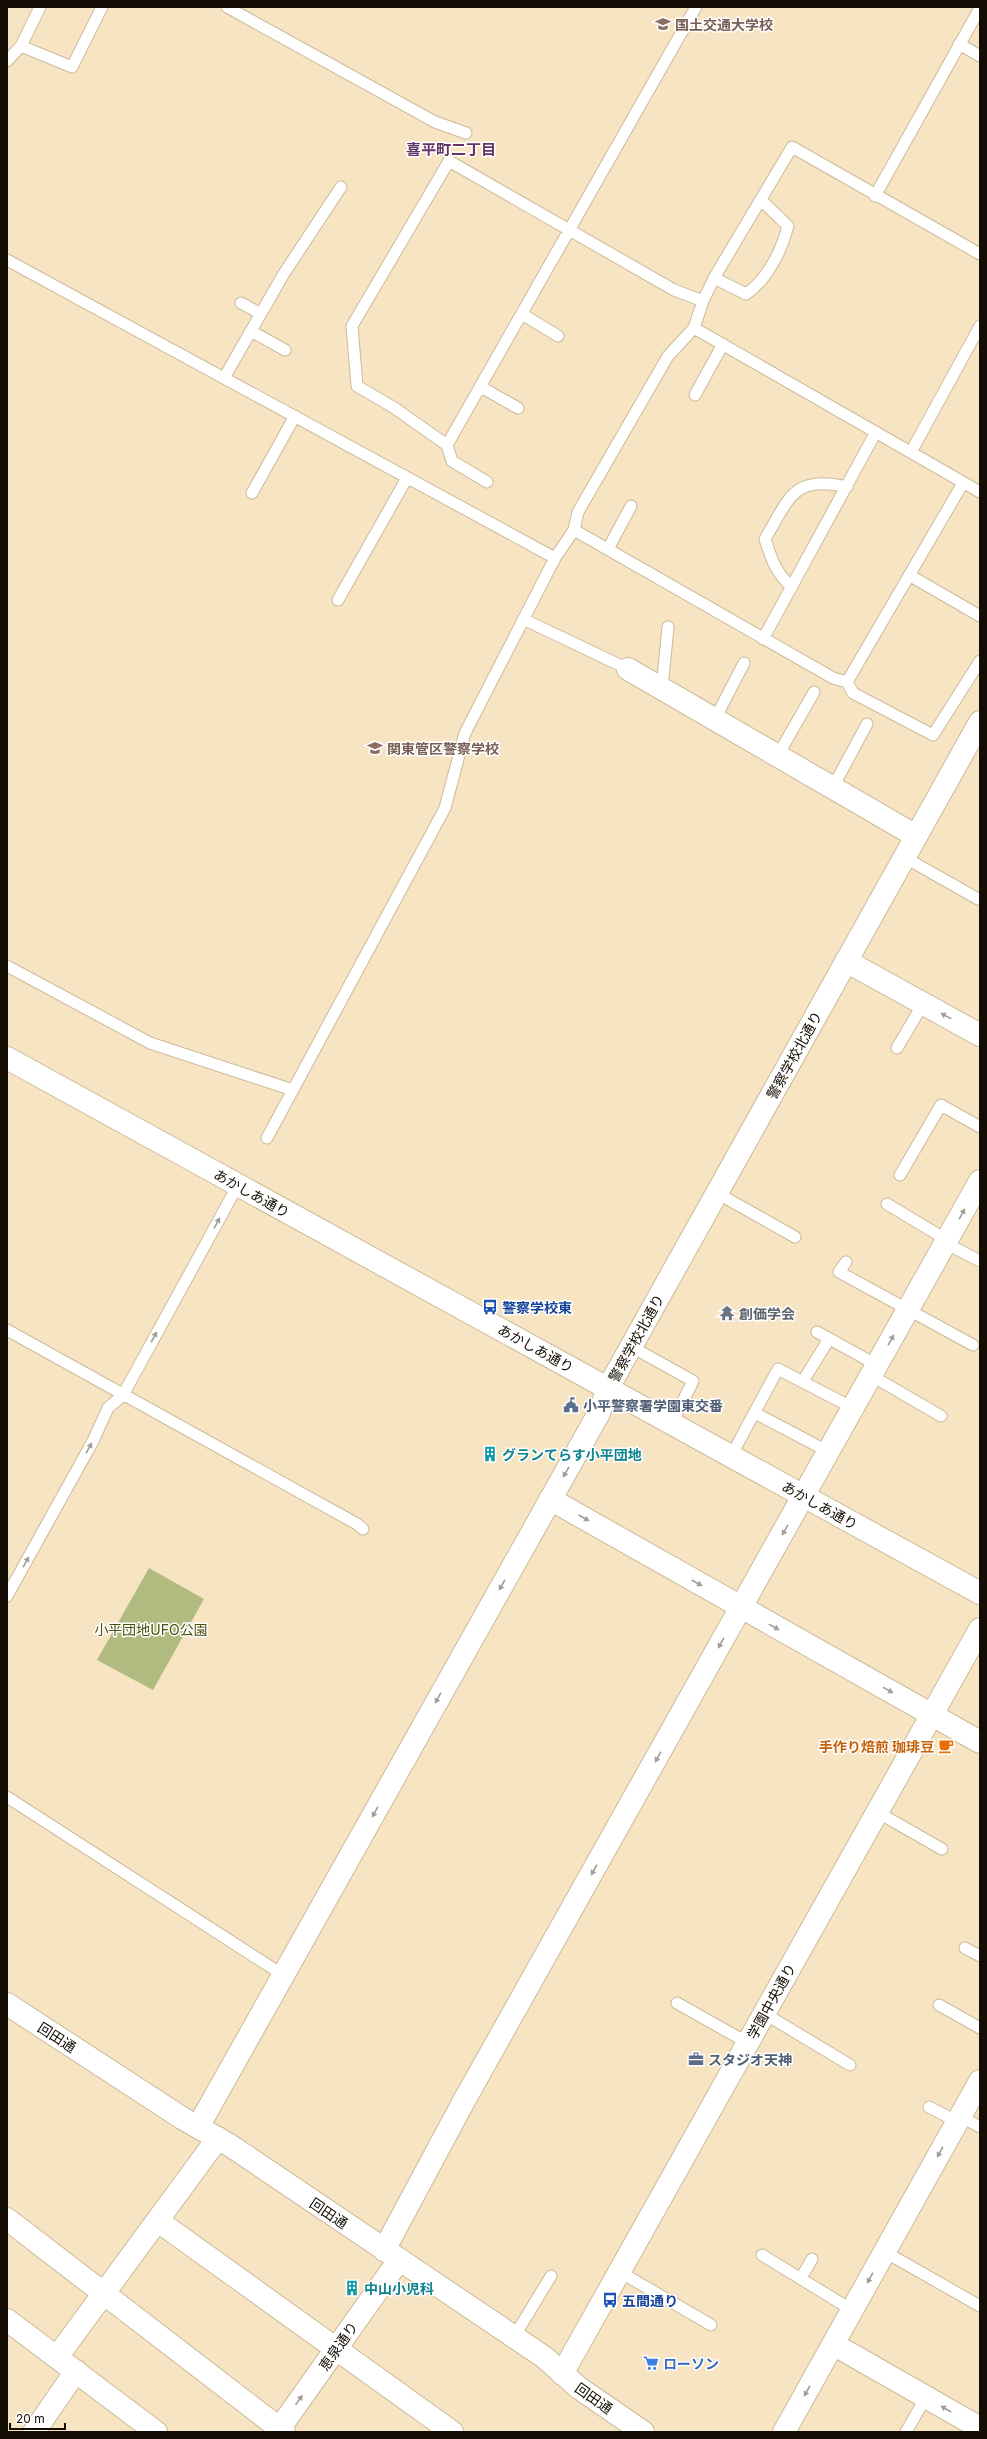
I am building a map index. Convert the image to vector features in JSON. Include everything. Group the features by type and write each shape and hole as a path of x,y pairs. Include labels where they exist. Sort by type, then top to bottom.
{"street":[{"path":"628,669 916,836"},
{"name":"警察学校北通り","path":"198,2127 599,1413 608,1388 630,1346 980,722"},
{"path":"846,960 980,1036"},
{"name":"あかしあ通り","path":"7,1058 980,1593"},
{"name":"恵泉通り","path":"280,2431 336,2348 391,2255 465,2099 980,1181"},
{"path":"550,1499 740,1608 933,1714 980,1742"},
{"name":"学園中央通り","path":"562,2374 980,1629"},
{"name":"回田通","path":"7,2004 198,2127 218,2138 544,2357 579,2388 644,2432"},
{"path":"784,2432 980,2081"},
{"path":"57,2357 218,2138"},
{"path":"7,2219 105,2292 280,2431"},
{"path":"158,2221 452,2432"},
{"path":"7,2320 156,2432"},
{"path":"833,2344 980,2428"},
{"path":"34,2432 76,2371"}],"lane":[{"path":"7,61 21,46 40,7"},
{"path":"21,46 72,67 102,7"},
{"path":"227,7 435,122 466,133"},
{"path":"447,445 571,230 696,7"},
{"path":"875,196 980,8"},
{"path":"959,44 980,56"},
{"path":"267,1138 445,808 465,733 555,558 574,530 578,512 668,356 694,328 703,301 714,278 792,147 875,196 977,252"},
{"path":"486,482 452,462 447,445 393,406 357,386 352,326 449,162 571,230 674,290 703,301"},
{"path":"224,378 283,275 341,187"},
{"path":"714,278 746,294 758,286 784,242 788,226 761,200"},
{"path":"7,260 555,558"},
{"path":"240,303 261,314"},
{"path":"522,314 558,336"},
{"path":"911,452 980,326"},
{"path":"694,328 980,492"},
{"path":"251,331 285,350"},
{"path":"695,395 723,344"},
{"path":"481,387 518,408"},
{"path":"252,493 295,416"},
{"path":"763,639 876,432"},
{"path":"338,600 407,478"},
{"path":"792,587 782,579 772,563 765,539 793,493 805,486 830,483 847,487"},
{"path":"846,682 963,483"},
{"path":"608,550 631,506"},
{"path":"574,530 763,639 833,678 846,682 853,693 933,735 980,661"},
{"path":"909,575 980,616"},
{"path":"523,619 628,669"},
{"path":"662,688 668,628"},
{"path":"715,719 744,663"},
{"path":"778,756 814,692"},
{"path":"833,787 867,724"},
{"path":"904,858 978,899"},
{"path":"7,966 150,1043 293,1090"},
{"path":"897,1048 923,1004"},
{"path":"900,1175 941,1105 980,1127"},
{"path":"7,1596 93,1440 108,1408 123,1395 238,1185"},
{"path":"717,1193 795,1237"},
{"path":"886,1204 980,1262"},
{"path":"846,1262 839,1272 973,1345"},
{"path":"7,1330 357,1524 363,1529"},
{"path":"817,1332 941,1416"},
{"path":"803,1381 829,1339"},
{"path":"630,1346 693,1381 672,1423"},
{"path":"731,1456 778,1369 853,1408"},
{"path":"755,1413 829,1452"},
{"path":"7,1797 283,1975"},
{"path":"877,1812 942,1849"},
{"path":"965,1948 980,1956"},
{"path":"677,2003 748,2043"},
{"path":"939,2005 980,2028"},
{"path":"765,2014 850,2065"},
{"path":"929,2107 980,2127"},
{"path":"885,2252 980,2306"},
{"path":"762,2255 852,2310"},
{"path":"801,2278 812,2259"},
{"path":"620,2272 711,2325"},
{"path":"514,2337 551,2276"},
{"path":"906,2432 926,2397"}],"green space":[{"name":"小平団地UFO公園","path":"149,1568 204,1599 153,1690 97,1660"}],"place":[{"name":"国土交通大学校","path":"663,24"},
{"name":"関東管区警察学校","path":"375,748"},
{"name":"警察学校東","path":"490,1307"},
{"name":"創価学会","path":"727,1313"},
{"name":"小平警察署学園東交番","path":"571,1405"},
{"name":"グランてらす小平団地","path":"490,1454"},
{"name":"手作り焙煎 珈琲豆","path":"946,1746"},
{"name":"スタジオ天神","path":"696,2059"},
{"name":"中山小児科","path":"352,2288"},
{"name":"五間通り","path":"610,2300"},
{"name":"ローソン","path":"651,2363"}],"district":[{"name":"喜平町二丁目","path":"451,149"}]}
